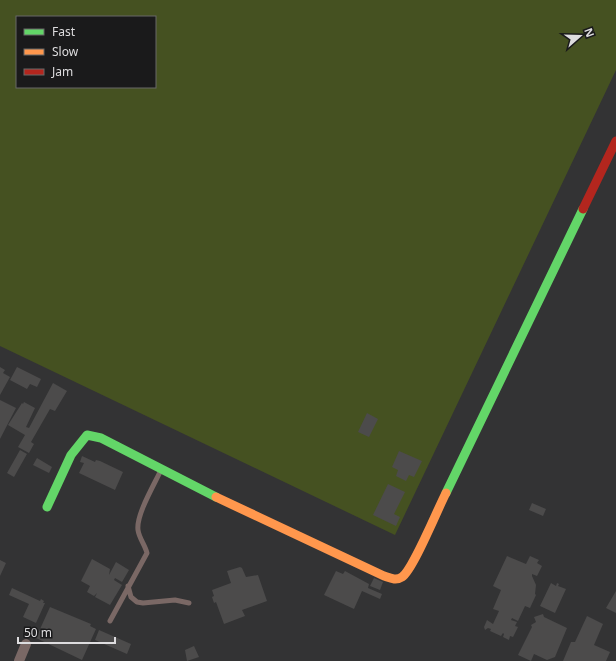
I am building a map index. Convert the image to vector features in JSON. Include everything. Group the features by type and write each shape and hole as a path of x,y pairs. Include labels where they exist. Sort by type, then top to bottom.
{"street":[{"path":"47,507 71,455 87,435 101,438 195,486 384,576 395,580 403,577 415,558 616,141"},
{"path":"19,661 26,644"}],"lane":[{"path":"110,621 147,553 138,532 138,522 161,469"},
{"path":"128,586 131,597 137,602 143,603 175,600 189,602"}],"green space":[{"path":"0,0 616,0 616,70 395,535 0,346"}],"building":[{"path":"0,367 5,370 3,373 10,377 0,395"},
{"path":"17,367 41,379 37,387 30,384 27,389 10,380"},
{"path":"53,383 67,391 55,411 50,409 31,442 34,444 29,453 18,447 25,435 8,425 24,402 35,408 26,427 29,428"},
{"path":"0,400 16,408 0,439"},
{"path":"367,413 378,419 369,437 358,432"},
{"path":"20,450 27,454 14,477 7,473"},
{"path":"399,451 422,461 414,477 409,475 406,481 396,476 398,470 392,467"},
{"path":"82,456 95,462 96,460 100,461 123,472 115,490 79,473 84,463 80,462"},
{"path":"37,458 52,467 49,473 33,465"},
{"path":"388,484 405,492 394,514 400,517 396,526 373,515"},
{"path":"532,503 546,509 543,516 529,510"},
{"path":"507,556 526,564 530,556 539,560 537,563 542,566 537,576 532,574 536,585 536,595 530,608 525,606 518,621 512,618 511,620 517,622 515,626 518,627 513,637 510,636 509,640 503,637 503,633 501,636 490,631 491,629 488,628 485,630 484,627 487,620 493,624 499,611 493,609 501,590 493,586"},
{"path":"92,559 110,569 109,575 116,562 129,570 122,582 115,578 114,580 122,585 110,605 95,597 97,593 94,596 87,592 90,586 81,581"},
{"path":"0,560 6,563 0,576"},
{"path":"240,567 242,568 246,577 258,575 267,601 242,610 245,616 224,624 216,602 214,603 212,590 231,583 227,571"},
{"path":"336,571 343,574 345,571 369,584 368,588 382,594 380,599 362,591 354,609 324,595"},
{"path":"374,578 383,582 380,590 370,586"},
{"path":"551,583 556,586 557,583 559,584 558,586 566,589 555,613 540,606"},
{"path":"12,588 40,601 41,599 44,601 43,603 45,603 36,623 23,617 29,604 9,595"},
{"path":"616,591 616,613 606,608"},
{"path":"50,607 91,624 90,626 96,629 82,660 36,638"},
{"path":"543,614 544,617 567,628 555,657 547,660 534,654 531,661 518,655 532,627 531,625 536,622 534,617"},
{"path":"587,616 603,624 594,645 610,652 606,661 563,661 571,642 575,642"},
{"path":"99,630 131,644 127,654 95,640"},
{"path":"194,646 199,657 187,661 185,650"}],"traffic: fast":[{"path":"446,493 583,209"},
{"path":"47,507 71,455 87,435 101,438 216,497"}],"traffic: slow":[{"path":"216,497 384,576 395,579 402,577 407,572 446,493"}],"traffic: jam":[{"path":"583,209 616,141"}]}
